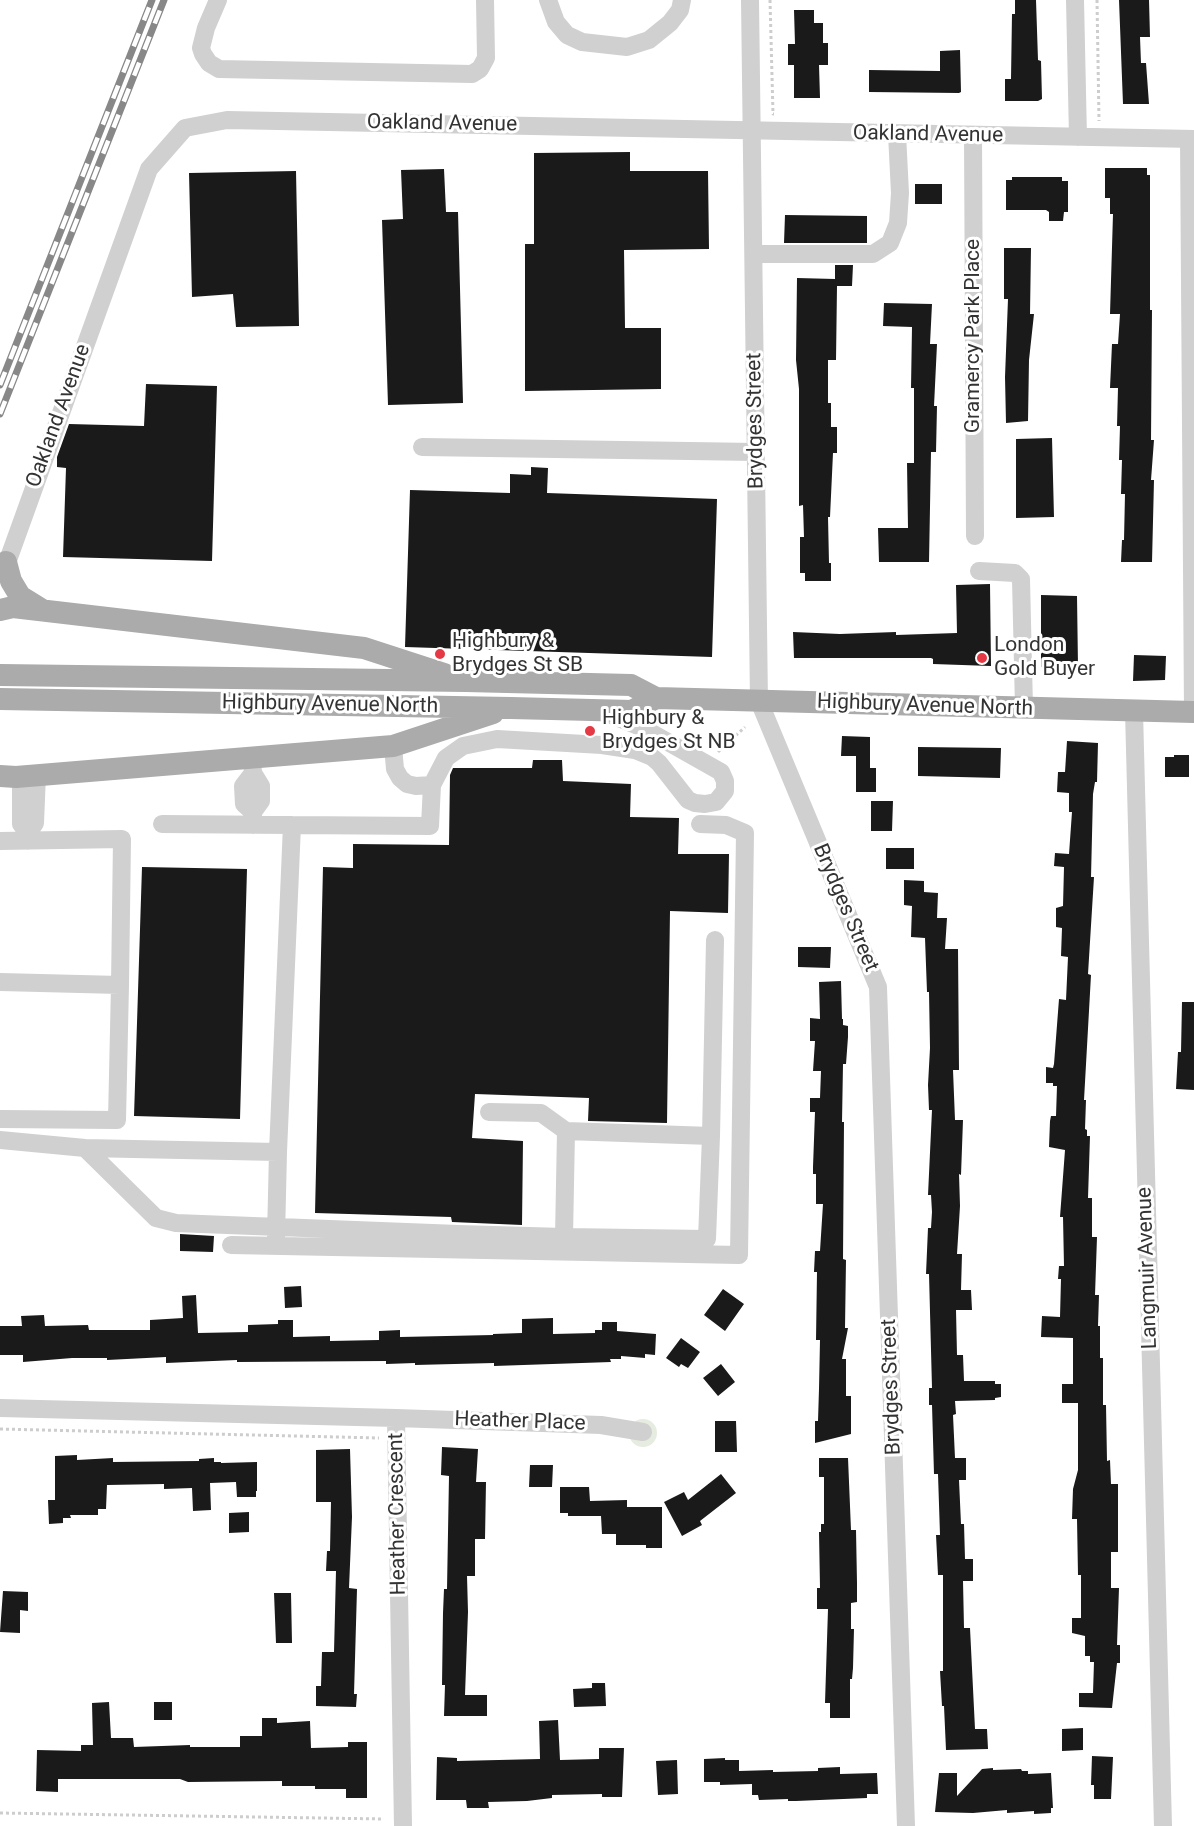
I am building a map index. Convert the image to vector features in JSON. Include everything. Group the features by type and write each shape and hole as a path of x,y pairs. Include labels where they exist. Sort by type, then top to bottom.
{"main road":[{"path":"3,572 20,596 45,611"},
{"path":"0,610 13,607 364,648 466,681"},
{"name":"Highbury Avenue North","path":"0,675 631,685 656,698 1193,712"},
{"name":"Highbury Avenue North","path":"10,699 632,711 656,698"},
{"path":"19,776 253,765 393,746 511,708"}],"street":[{"path":"218,0 206,28 201,48 202,54 209,63 219,69 472,74 480,69 486,58 485,0"},
{"path":"548,0 556,22 567,35 582,42 627,47 650,40 670,23 680,10 682,0"},
{"name":"Brydges Street","path":"750,0 759,701 878,987 906,1826"},
{"path":"1075,0 1078,137"},
{"name":"Oakland Avenue","path":"3,572 149,169 185,128 227,120 1192,139"},
{"path":"754,254 873,254 890,243 898,223 900,193 897,134"},
{"name":"Gramercy Park Place","path":"973,136 975,536"},
{"path":"1192,139 1193,712"},
{"path":"422,447 756,452"},
{"path":"979,570 1015,573 1021,579 1024,708"},
{"path":"602,711 642,728 721,772 725,781 726,825"},
{"name":"Langmuir Avenue","path":"1134,711 1163,1826"},
{"path":"162,824 253,818 292,825 426,826 426,786 446,758 463,746 497,739 602,745 635,750 652,757 688,800 705,804 716,802 725,791"},
{"path":"393,746 395,769 400,778 407,784 426,786"},
{"path":"253,765 243,786 244,804 253,818"},
{"path":"19,776 21,824 28,837"},
{"path":"231,1245 739,1256 745,833 726,825 700,824"},
{"path":"275,1245 292,825"},
{"path":"0,841 28,837 122,839 117,1120 0,1119"},
{"path":"85,1148 156,1218 176,1223 564,1237 707,1239 715,940"},
{"path":"0,982 120,985"},
{"path":"489,1112 541,1113 566,1131 711,1136"},
{"path":"564,1237 566,1131"},
{"path":"0,1140 85,1148 278,1152"},
{"name":"Heather Crescent","path":"0,1408 396,1418 403,1826"},
{"name":"Heather Place","path":"396,1418 601,1425 644,1432"}],"path":[{"path":"770,0 773,114 784,114"},
{"path":"1096,0 1099,122"},
{"path":"714,759 720,749 745,728"},
{"path":"0,1429 379,1438"},
{"path":"0,1813 384,1820 384,1808"}],"shaded area":[{"path":"643,1419 653,1423 657,1433 653,1443 643,1447 633,1443 629,1433 633,1423"}],"building":[{"path":"1015,0 1036,0 1042,99 1038,101 1005,101 1005,79 1011,79 1012,14 1015,14"},
{"path":"1119,0 1149,0 1150,37 1140,37 1141,63 1146,63 1149,104 1123,104"},
{"path":"794,10 814,10 814,23 823,23 823,43 828,43 828,65 819,65 820,98 794,98 794,65 788,65 788,44 795,44"},
{"path":"960,50 961,92 959,93 869,92 869,70 940,71 940,51"},
{"path":"630,152 630,171 708,171 709,249 624,250 625,328 661,328 661,389 525,391 525,244 534,244 534,153"},
{"path":"1105,168 1147,168 1147,175 1150,175 1151,440 1154,440 1151,480 1154,480 1152,562 1121,562 1125,494 1121,494 1120,426 1117,426 1118,388 1110,388 1112,344 1118,344 1120,314 1110,314 1113,214 1110,214 1110,198 1105,198"},
{"path":"444,169 446,212 458,212 463,403 388,405 382,220 403,219 401,170"},
{"path":"296,171 299,326 236,327 233,294 192,297 189,173"},
{"path":"1012,177 1062,177 1062,181 1068,181 1068,212 1064,212 1063,221 1049,221 1049,212 1046,210 1006,210 1006,180 1012,180"},
{"path":"915,184 942,184 942,204 915,204"},
{"path":"785,215 867,216 867,243 784,243"},
{"path":"1004,248 1031,248 1030,314 1034,314 1029,360 1028,421 1006,423 1008,299 1004,299"},
{"path":"835,265 853,265 852,286 837,286 836,360 828,360 828,403 831,403 831,427 837,427 837,453 833,453 830,517 828,517 831,581 805,581 805,573 800,573 800,537 804,537 803,505 799,506 797,278 835,279"},
{"path":"884,303 932,304 930,344 937,344 934,406 937,406 936,452 931,452 929,562 879,562 878,528 908,528 907,463 914,463 914,388 911,388 912,327 883,326"},
{"path":"146,384 217,386 212,561 63,557 66,468 57,467 57,457 69,424 144,426"},
{"path":"1052,438 1054,517 1016,518 1016,439"},
{"path":"531,467 548,468 547,493 717,499 712,657 405,647 410,490 510,493 510,474 531,475"},
{"path":"990,584 991,666 933,664 931,658 794,658 793,632 840,634 896,632 896,635 957,633 956,585"},
{"path":"1041,595 1077,596 1078,667 1041,667"},
{"path":"1134,655 1166,656 1165,680 1133,681"},
{"path":"842,736 870,737 870,768 876,768 876,792 856,792 856,756 841,756"},
{"path":"1067,741 1098,743 1097,782 1095,782 1093,794 1091,877 1094,877 1084,1100 1086,1100 1085,1129 1087,1136 1090,1136 1088,1198 1092,1198 1092,1237 1097,1237 1095,1295 1099,1295 1098,1326 1100,1326 1100,1358 1103,1358 1103,1405 1106,1405 1107,1461 1110,1460 1111,1484 1118,1484 1118,1552 1111,1552 1111,1588 1119,1588 1117,1645 1120,1645 1120,1663 1117,1663 1112,1708 1079,1707 1079,1693 1093,1693 1094,1662 1090,1662 1090,1656 1085,1656 1085,1636 1072,1633 1072,1618 1081,1618 1077,1519 1072,1519 1073,1489 1078,1470 1078,1403 1062,1403 1062,1384 1073,1384 1073,1338 1041,1337 1042,1316 1060,1317 1059,1266 1064,1266 1063,1217 1060,1217 1065,1150 1049,1147 1051,1116 1056,1116 1057,1086 1053,1086 1053,1083 1046,1083 1046,1067 1053,1068 1054,1064 1059,999 1066,1000 1068,957 1061,956 1062,928 1056,927 1056,908 1063,906 1064,867 1054,866 1055,853 1069,854 1072,812 1069,812 1069,793 1057,792 1058,772 1065,772"},
{"path":"918,747 1001,748 1000,778 918,776"},
{"path":"1174,755 1189,755 1189,777 1165,777 1165,757 1174,757"},
{"path":"533,760 562,760 563,781 631,784 630,817 679,818 678,854 729,854 728,913 670,911 667,1123 588,1121 589,1098 475,1094 472,1138 523,1141 522,1225 452,1222 451,1217 315,1213 323,867 353,868 353,844 449,845 450,775 453,768 532,768"},
{"path":"871,801 893,801 892,831 871,831"},
{"path":"886,848 914,848 914,869 886,869"},
{"path":"142,867 247,869 240,1119 134,1116"},
{"path":"904,880 924,881 924,892 938,893 937,918 947,918 945,949 958,949 959,1070 953,1070 955,1120 963,1120 957,1254 962,1254 961,1290 971,1290 972,1310 956,1310 957,1355 963,1355 964,1381 995,1381 995,1384 1001,1384 1001,1397 995,1400 955,1401 956,1414 953,1415 955,1458 966,1458 966,1480 959,1480 965,1559 973,1559 973,1581 963,1581 964,1628 970,1628 975,1729 987,1729 988,1749 946,1750 940,1671 943,1671 943,1575 938,1575 936,1535 940,1535 938,1474 934,1474 932,1405 929,1405 929,1388 932,1388 929,1274 926,1274 928,1228 931,1228 932,1212 931,1195 928,1195 932,1110 929,1110 928,1085 929,992 927,992 925,938 911,937 912,906 904,905"},
{"path":"798,947 831,947 830,968 798,967"},
{"path":"841,981 842,1019 843,1025 848,1026 846,1064 843,1064 842,1122 844,1122 845,1328 848,1328 842,1359 846,1359 846,1396 851,1396 851,1434 815,1443 815,1421 818,1421 820,1340 816,1340 817,1272 814,1272 815,1251 820,1251 823,1204 816,1204 816,1174 813,1174 815,1112 810,1112 810,1098 820,1098 821,1071 813,1071 815,1041 810,1041 810,1018 820,1019 819,982"},
{"path":"1182,1002 1194,1002 1194,1090 1176,1089 1178,1052 1181,1052"},
{"path":"180,1234 214,1236 213,1252 180,1251"},
{"path":"301,1286 302,1307 285,1308 284,1287"},
{"path":"723,1289 744,1304 725,1331 704,1315"},
{"path":"196,1295 198,1333 248,1332 248,1325 278,1324 278,1320 293,1320 293,1337 330,1336 330,1341 379,1340 379,1331 400,1330 400,1337 522,1333 522,1319 553,1318 553,1334 595,1333 595,1330 602,1330 602,1322 617,1322 617,1331 656,1334 655,1355 645,1354 645,1358 621,1356 621,1359 610,1359 611,1362 494,1366 494,1363 386,1364 386,1361 237,1362 237,1360 166,1363 166,1357 107,1360 107,1358 72,1358 23,1362 23,1355 0,1355 0,1326 22,1326 21,1316 44,1315 45,1326 88,1325 89,1330 150,1330 150,1320 183,1318 182,1296"},
{"path":"681,1338 700,1352 688,1368 681,1364 679,1367 666,1358"},
{"path":"721,1364 735,1382 718,1396 703,1378"},
{"path":"715,1421 736,1421 737,1452 715,1452"},
{"path":"442,1447 478,1449 476,1482 486,1482 485,1539 475,1539 475,1576 467,1576 465,1695 487,1695 487,1716 444,1716 443,1613 444,1589 447,1589 449,1476 441,1475"},
{"path":"350,1449 352,1517 349,1588 357,1589 354,1694 357,1694 356,1707 316,1706 316,1686 321,1686 322,1652 334,1652 336,1571 326,1571 327,1551 330,1551 331,1502 316,1502 316,1450"},
{"path":"77,1455 77,1460 113,1458 113,1462 199,1461 199,1459 214,1458 214,1462 221,1463 257,1462 256,1497 237,1497 236,1482 210,1483 211,1510 193,1511 192,1488 164,1489 164,1484 107,1485 106,1509 98,1509 98,1515 70,1515 71,1518 63,1518 63,1523 49,1524 48,1500 55,1500 55,1456"},
{"path":"819,1458 848,1458 851,1530 856,1530 857,1583 857,1602 851,1603 851,1629 854,1629 850,1718 830,1718 830,1703 825,1703 828,1609 817,1609 817,1588 820,1588 819,1532 821,1532 821,1524 824,1524 824,1477 819,1477"},
{"path":"530,1465 553,1465 552,1487 529,1487"},
{"path":"721,1474 736,1493 700,1521 702,1525 682,1536 664,1502 684,1492 688,1500"},
{"path":"560,1487 589,1487 590,1501 627,1500 627,1507 662,1507 662,1548 646,1548 646,1545 616,1545 616,1534 602,1534 601,1516 568,1516 568,1513 560,1513"},
{"path":"249,1512 249,1532 229,1533 229,1513"},
{"path":"3,1591 28,1592 28,1611 20,1610 20,1633 0,1632"},
{"path":"274,1593 291,1593 292,1643 276,1643"},
{"path":"592,1683 605,1683 606,1706 574,1707 573,1689 592,1688"},
{"path":"109,1702 111,1738 133,1738 134,1747 190,1745 190,1747 240,1747 240,1736 262,1736 262,1718 277,1718 277,1723 310,1721 311,1748 348,1747 348,1742 367,1742 367,1798 346,1798 346,1789 282,1786 282,1781 188,1782 180,1779 58,1779 58,1792 36,1791 37,1750 81,1751 81,1745 93,1745 92,1703"},
{"path":"154,1702 172,1702 172,1720 154,1720"},
{"path":"558,1720 560,1760 599,1759 599,1748 624,1748 622,1797 602,1797 602,1794 552,1795 552,1798 527,1801 488,1802 489,1808 467,1808 466,1800 436,1800 437,1757 457,1758 457,1761 540,1759 539,1721"},
{"path":"1083,1728 1083,1750 1062,1751 1062,1729"},
{"path":"1092,1756 1113,1757 1111,1799 1094,1799 1094,1785 1091,1785"},
{"path":"725,1758 725,1760 739,1760 739,1771 818,1771 818,1768 840,1767 840,1774 877,1773 878,1794 867,1794 867,1798 759,1800 758,1795 752,1795 752,1784 720,1785 720,1782 704,1782 704,1759"},
{"path":"677,1760 678,1794 658,1795 656,1761"},
{"path":"993,1768 993,1770 1021,1769 1028,1771 1028,1774 1051,1773 1053,1808 1051,1808 1051,1813 1034,1814 1034,1811 1007,1813 1007,1810 973,1813 935,1812 939,1773 957,1773 957,1796 982,1769"}],"railway":[{"path":"0,385 152,0"},
{"path":"0,414 164,0"}],"place":[{"name":"Highbury & Brydges St SB","path":"440,654"},
{"name":"London Gold Buyer","path":"982,658"},
{"name":"Highbury & Brydges St NB","path":"590,731"}]}
